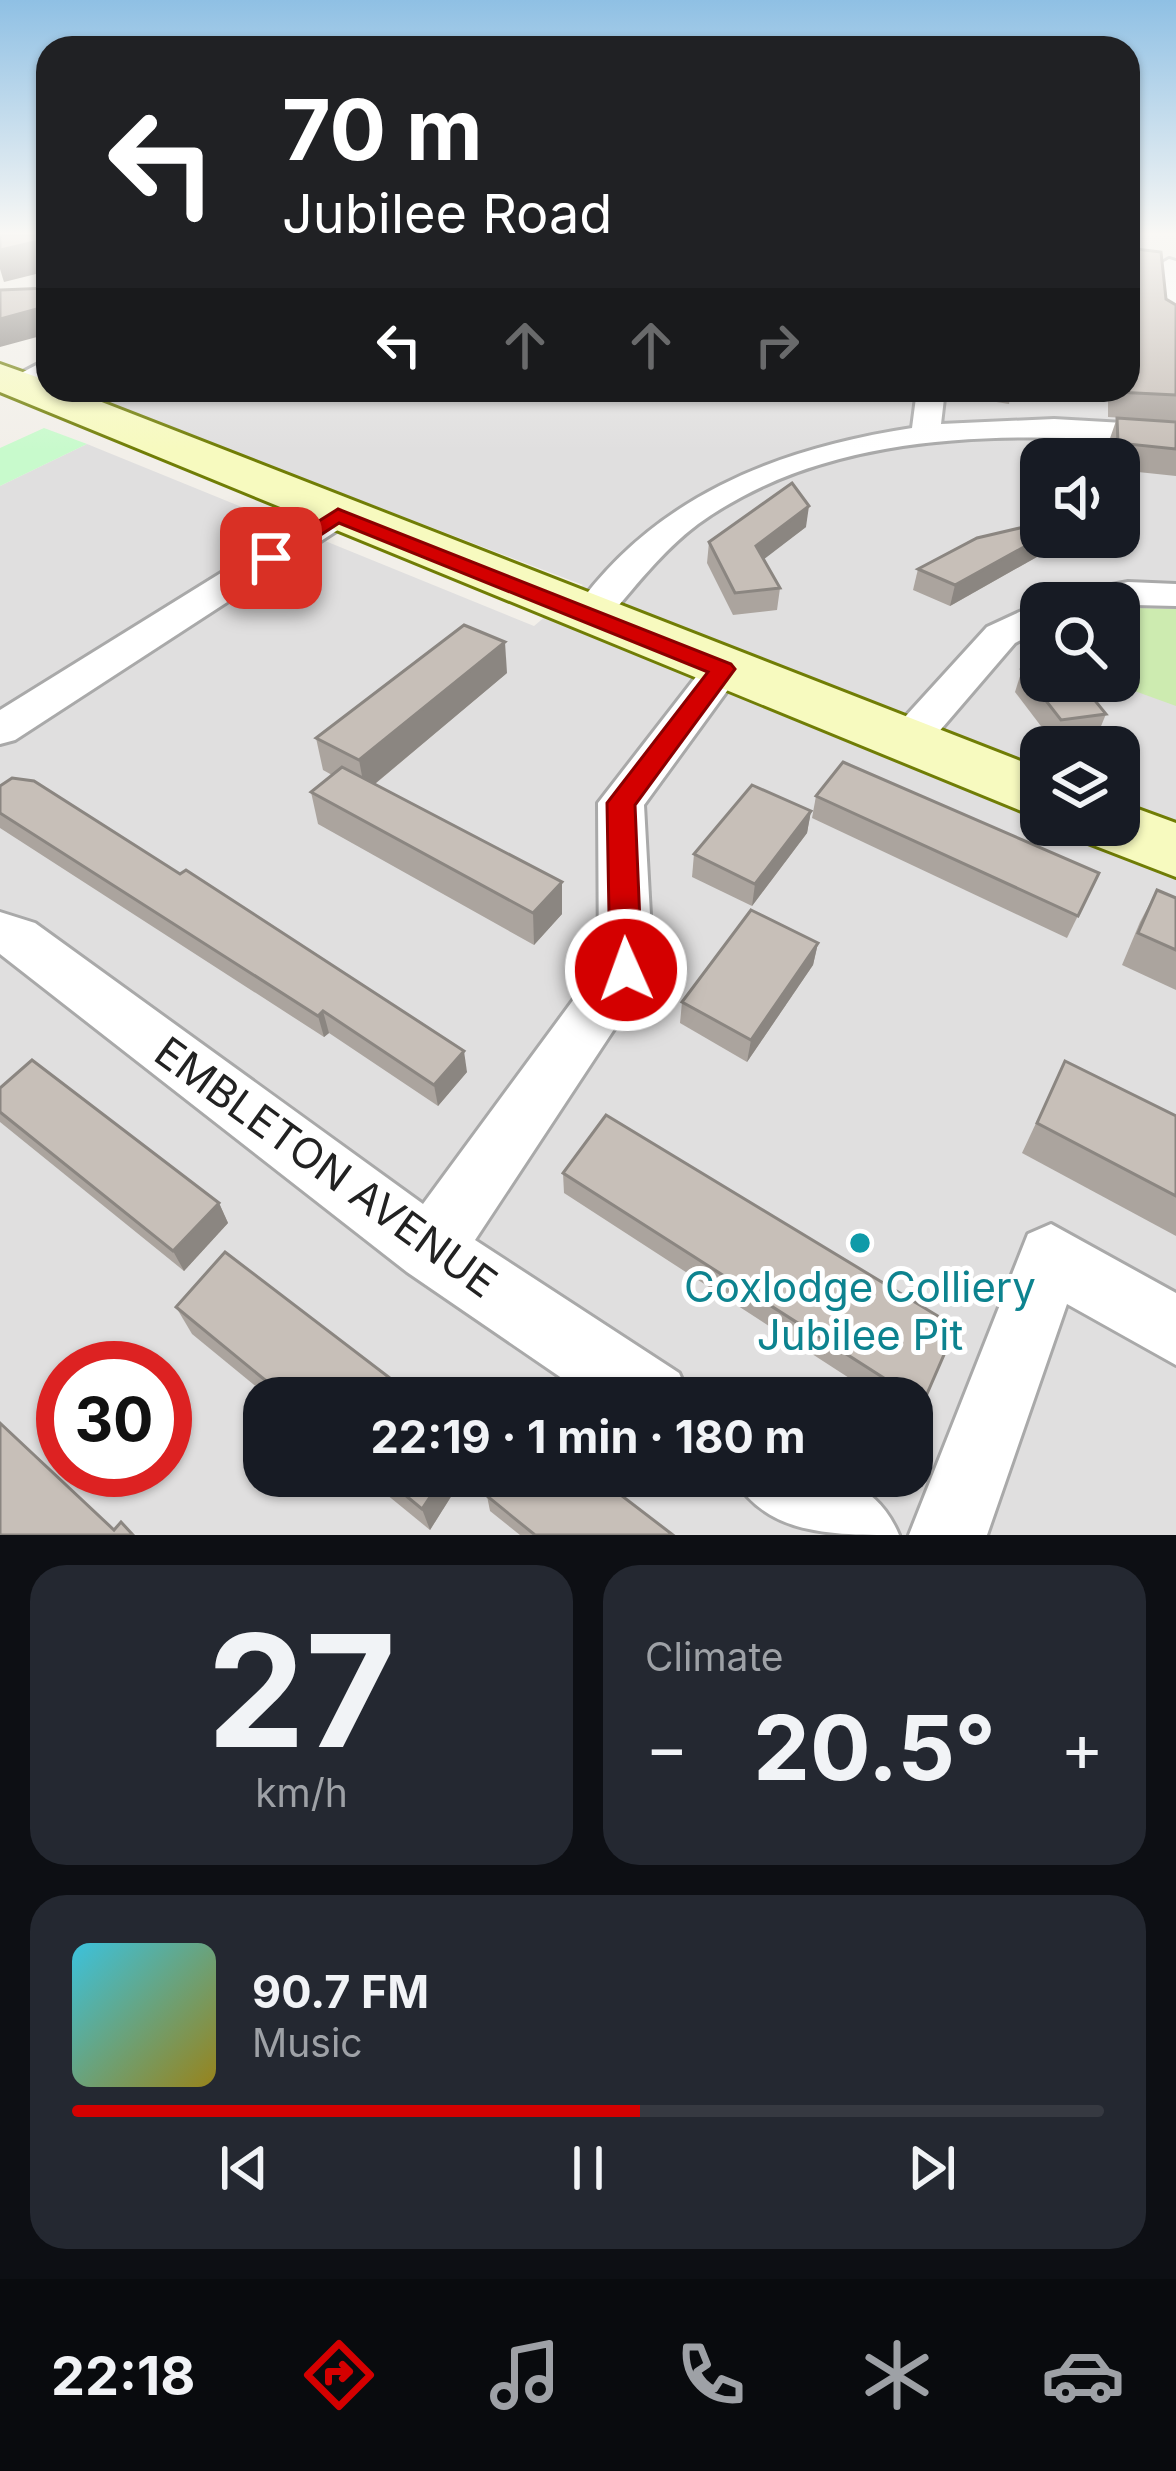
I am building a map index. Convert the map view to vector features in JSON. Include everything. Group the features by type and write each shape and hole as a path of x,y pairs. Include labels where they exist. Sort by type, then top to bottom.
{"street":[{"path":"80,402 338,515 1020,785"},
{"path":"928,434 929,402"},
{"path":"590,615 687,517 726,492 836,453 928,434 1079,427 1176,435"},
{"path":"0,730 338,515"},
{"path":"1140,593 1176,595"},
{"path":"909,739 1001,635 1020,625"},
{"path":"430,1249 626,970 621,803 723,669"},
{"path":"1140,836 1176,851"},
{"name":"EMBLETON AVENUE","path":"0,932 17,938 430,1249 622,1377"},
{"path":"948,1535 1051,1257 1176,1330"},
{"path":"803,1497 860,1535"}],"shaded area":[{"path":"1140,307 1176,307 1176,1535 0,1535 0,486 87,444 534,626 583,585 102,402 1140,402"}],"green space":[{"path":"44,428 87,444 0,486 0,448"},
{"path":"1140,608 1176,609 1176,706 1140,693"}],"building":[{"path":"0,307 36,307 36,309 0,319"},
{"path":"1140,307 1176,307 1176,395 1140,393"},
{"path":"1117,418 1176,422 1176,449 1140,445 1140,438 1118,438"},
{"path":"792,483 809,506 756,546 780,588 735,593 709,542"},
{"path":"1020,528 1020,549 955,585 918,569 977,538"},
{"path":"464,625 505,642 359,760 316,738"},
{"path":"1047,702 1096,702 1106,714 1061,720"},
{"path":"843,762 1020,839 1020,846 1037,846 1099,873 1078,916 816,796"},
{"path":"342,767 562,882 533,913 311,792"},
{"path":"12,778 34,781 180,874 186,870 464,1051 434,1085 323,1011 318,1016 0,813 0,786"},
{"path":"752,785 811,811 755,884 694,854"},
{"path":"1157,890 1176,898 1176,950 1138,933"},
{"path":"751,910 818,943 751,1040 682,1002"},
{"path":"32,1060 219,1203 173,1251 0,1112 0,1088"},
{"path":"1065,1061 1176,1116 1176,1196 1037,1123"},
{"path":"606,1115 956,1327 933,1380 882,1377 563,1173"},
{"path":"225,1252 389,1377 261,1377 176,1307"},
{"path":"0,1423 36,1457 36,1497 79,1497 114,1530 121,1522 133,1535 0,1535"},
{"path":"407,1497 430,1497 422,1509"},
{"path":"488,1497 623,1497 673,1535 535,1535"}],"place":[{"name":"Coxlodge Colliery Jubilee Pit","path":"860,1243"}],"route":[{"path":"271,558 338,515 723,669 621,803 626,970"}]}
